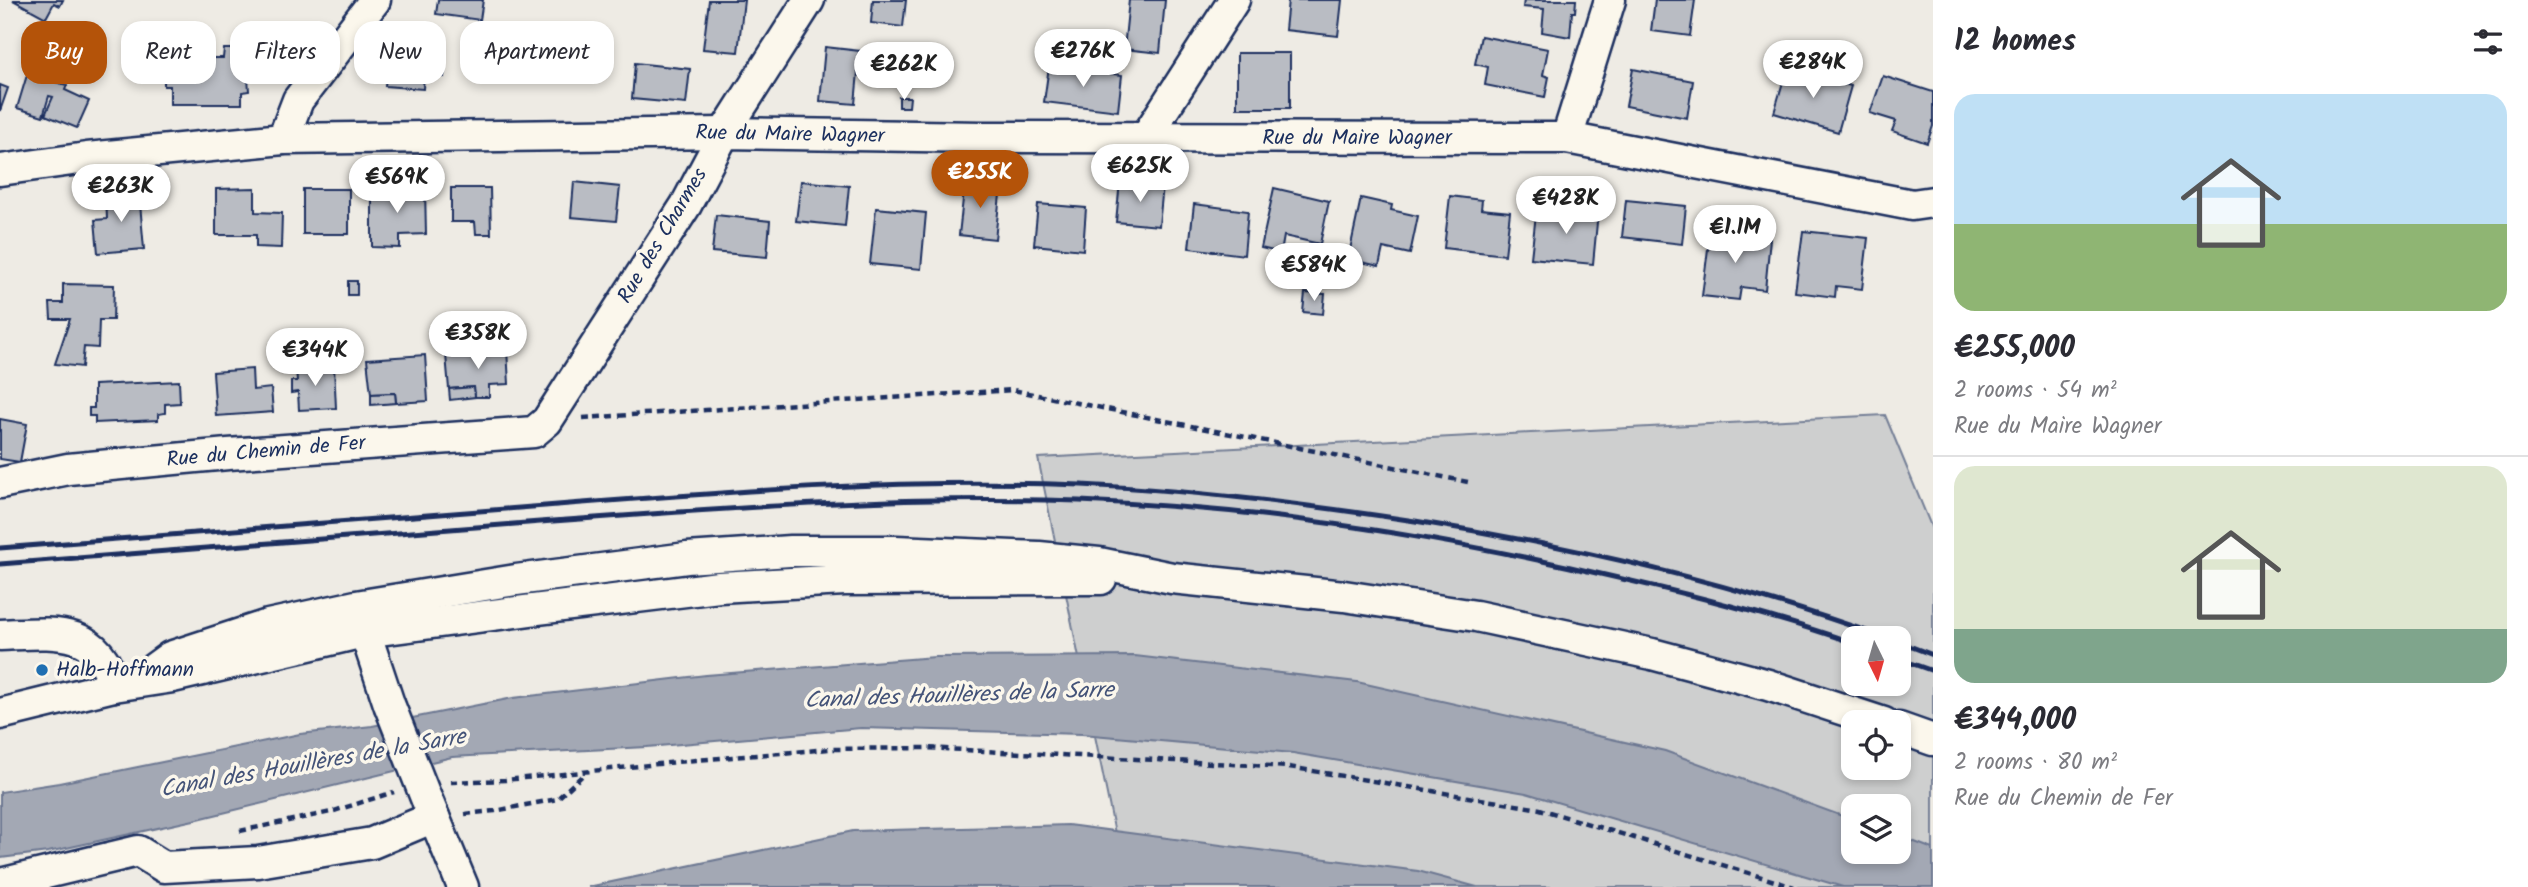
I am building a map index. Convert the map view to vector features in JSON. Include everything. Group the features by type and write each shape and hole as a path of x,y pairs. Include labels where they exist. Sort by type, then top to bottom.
{"street":[{"path":"283,139 298,100 375,0"},
{"name":"Rue des Charmes","path":"540,426 687,205 724,133 809,0"},
{"path":"1146,137 1234,0"},
{"path":"1567,138 1610,0"},
{"name":"Rue du Maire Wagner","path":"0,170 87,158 283,139 724,133 984,137 1567,138 1922,203"},
{"name":"Rue du Chemin de Fer","path":"0,483 68,469 540,426"},
{"path":"0,714 126,683 173,677 360,619 719,587 845,580 1172,578 1343,596 1476,616 1652,654 1768,685 1844,710"},
{"path":"360,619 389,704 463,887"},
{"path":"0,635 61,633 80,639 95,649 126,683"},
{"path":"1911,732 1933,740"},
{"path":"0,884 138,851 164,867 258,862 372,843 430,805"}],"path":[{"path":"540,426 1013,390 1468,482"},
{"path":"430,805 505,780 830,749 926,748 1289,767 1540,808 1794,887"},
{"path":"238,832 331,812 430,805 495,811 557,799 585,772"}],"shaded area":[{"path":"1885,415 1933,531 1933,887 1126,887 1038,458"}],"water":[{"name":"Canal des Houillères de la Sarre","path":"1135,656 1357,682 1665,751 1841,816 1841,864 1911,864 1911,841 1933,849 1933,887 1843,887 1526,793 1293,753 1082,734 861,728 647,747 452,757 194,820 48,852 0,858 0,792 59,783 300,734 372,726 513,698 706,675 935,657"},
{"path":"1068,825 1418,871 1477,887 588,887 853,831"}],"building":[{"path":"13,0 63,0 60,6 54,3 46,18"},
{"path":"438,0 483,0 480,20 436,14"},
{"path":"709,0 744,0 738,52 703,49"},
{"path":"873,0 906,0 903,27 871,23"},
{"path":"1129,0 1165,0 1160,53 1124,49"},
{"path":"1288,0 1342,0 1338,36 1285,30"},
{"path":"1524,0 1576,0 1570,37 1542,32 1544,9 1523,7"},
{"path":"1655,0 1695,0 1690,36 1651,31"},
{"path":"1481,36 1548,49 1543,75 1549,77 1545,97 1485,85 1488,67 1475,64"},
{"path":"825,47 860,51 855,104 820,101"},
{"path":"224,49 230,49 230,84 248,84 249,91 242,92 242,104 170,104 170,86 164,84 216,84 216,58 223,58"},
{"path":"1237,53 1290,53 1290,108 1237,108"},
{"path":"635,63 690,69 686,104 632,99"},
{"path":"1049,66 1122,75 1118,111 1044,102"},
{"path":"1787,68 1851,86 1838,132 1774,113"},
{"path":"1633,69 1693,81 1687,118 1626,106"},
{"path":"1883,76 1933,92 1933,126 1927,143 1892,131 1896,121 1870,113"},
{"path":"24,84 67,85 65,90 89,101 77,128 45,115 53,97 49,96 43,116 17,108"},
{"path":"385,84 423,84 423,89"},
{"path":"0,85 8,88 0,111"},
{"path":"899,97 910,97 909,107 899,107"},
{"path":"801,181 849,186 845,226 796,221"},
{"path":"965,181 1001,186 995,239 959,235"},
{"path":"1120,181 1163,185 1159,226 1116,222"},
{"path":"574,182 620,187 616,221 571,217"},
{"path":"255,188 255,212 282,213 281,248 256,247 256,235 216,235 216,189"},
{"path":"372,188 425,188 426,234 400,235 400,248 372,247"},
{"path":"451,188 490,188 491,234 476,234 475,222 451,222"},
{"path":"1274,188 1329,201 1320,244 1284,236 1281,253 1261,248"},
{"path":"303,189 349,189 349,234 303,234"},
{"path":"139,192 144,249 98,253 95,220 107,219 106,195"},
{"path":"1450,196 1482,200 1481,209 1510,212 1505,255 1444,248"},
{"path":"1361,198 1392,205 1391,210 1418,216 1410,254 1383,248 1379,266 1348,259"},
{"path":"1626,200 1686,206 1682,244 1622,237"},
{"path":"1038,204 1086,208 1083,250 1034,245"},
{"path":"1194,204 1248,211 1244,255 1189,248"},
{"path":"1555,207 1598,212 1593,264 1531,258 1536,214 1553,216"},
{"path":"876,208 926,213 921,269 870,264"},
{"path":"716,215 770,221 767,257 712,252"},
{"path":"1803,231 1868,238 1862,289 1836,286 1835,297 1795,292"},
{"path":"1710,233 1770,239 1765,290 1741,287 1739,300 1702,296"},
{"path":"348,281 357,281 357,295 348,295"},
{"path":"63,284 114,285 113,320 99,320 98,348 84,347 82,367 55,364 70,319 51,319 50,303 63,303"},
{"path":"1305,293 1325,294 1323,314 1303,312"},
{"path":"507,349 509,384 489,385 489,397 475,397 474,387 449,389 446,355"},
{"path":"425,355 428,401 396,403 395,393 371,394 367,359"},
{"path":"334,366 336,408 299,410 298,392 291,393 291,381 297,381 296,369"},
{"path":"252,369 253,390 271,388 273,412 216,416 213,372"},
{"path":"179,381 180,403 165,404 165,413 158,414 158,420 95,423 95,416 89,416 89,408 94,408 94,385"},
{"path":"474,387 475,397 450,400 449,389"},
{"path":"395,393 396,403 371,405 371,394"},
{"path":"0,419 27,424 20,462 0,459"}],"railway":[{"path":"0,548 746,491 947,483 1081,485 1165,490 1290,503 1475,531 1655,569 1773,601 1851,626"},
{"path":"0,564 750,507 881,501 1079,501 1283,517 1485,549 1707,599 1841,639"},
{"path":"1911,647 1933,655"},
{"path":"1911,663 1933,671"}],"place":[{"name":"Halb-Hoffmann","path":"42,670"}]}
